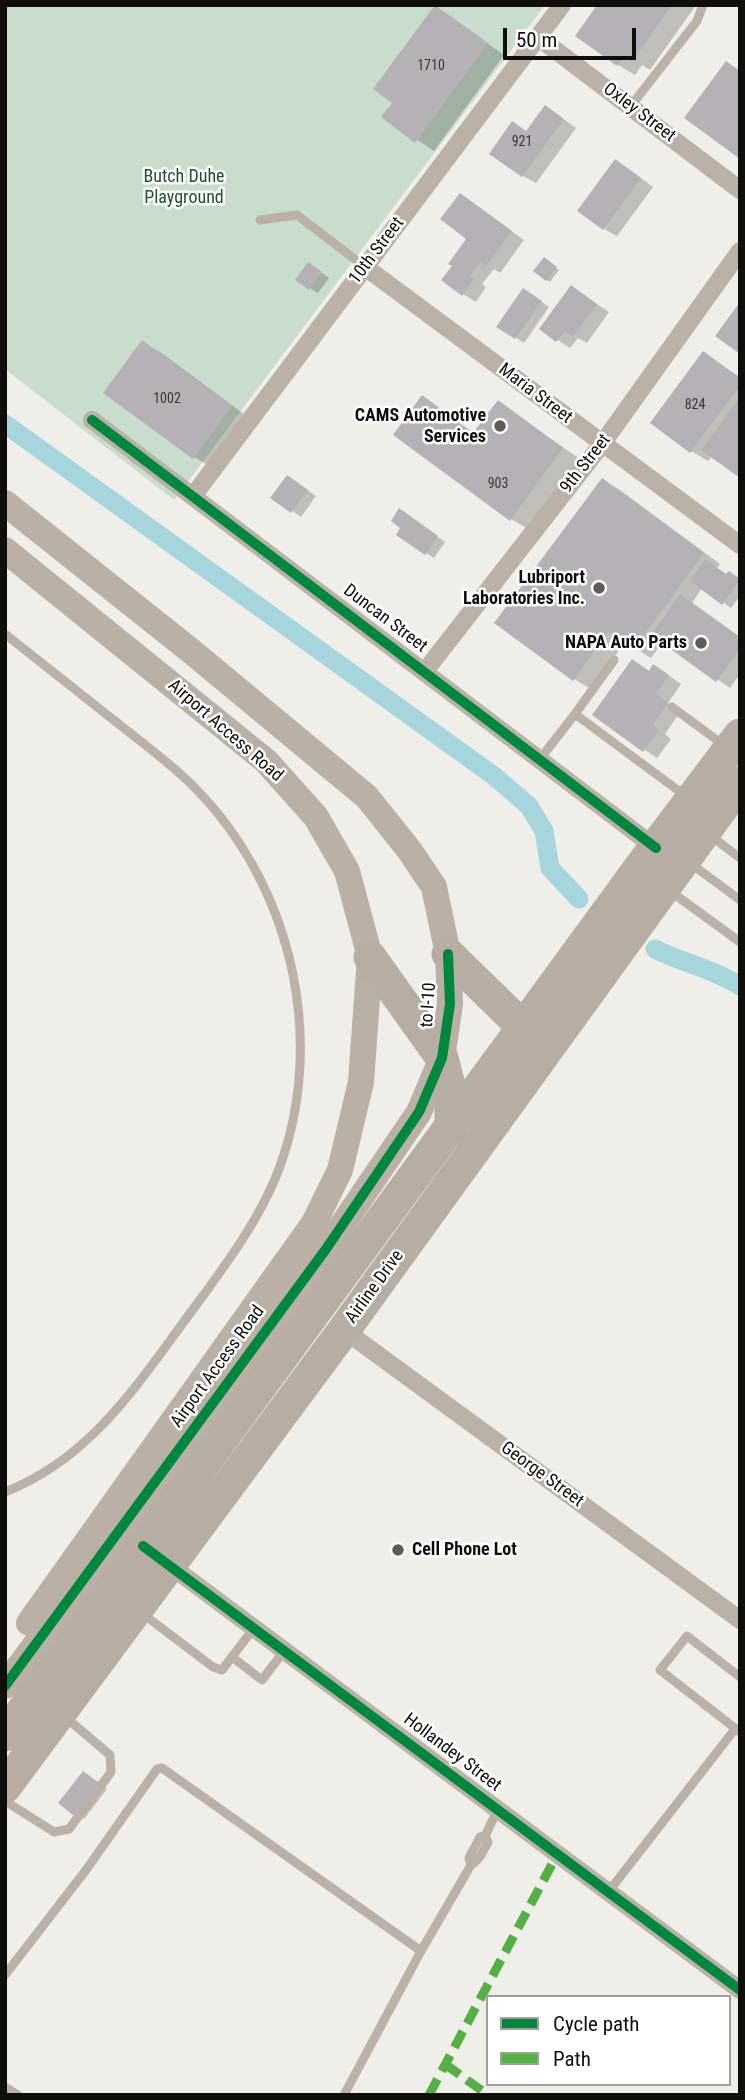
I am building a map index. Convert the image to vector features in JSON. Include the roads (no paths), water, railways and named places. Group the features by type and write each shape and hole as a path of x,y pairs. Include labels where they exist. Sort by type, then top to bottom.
{"highway":[{"name":"Airline Drive","path":"5,1735 344,1330 663,886 670,853 691,800 734,742"},
{"name":"Airline Drive","path":"5,1787 136,1609 156,1555 451,1127 567,969 670,853 704,831 740,783"},
{"path":"448,954 524,1028 530,1074"},
{"path":"370,957 442,1058 451,1093 451,1127"},
{"path":"487,992 531,992 567,969"}],"street":[{"name":"10th Street","path":"193,496 562,5"},
{"name":"Oxley Street","path":"538,37 740,190"},
{"name":"9th Street","path":"425,671 602,444 740,251"},
{"name":"Maria Street","path":"365,267 740,545"},
{"name":"Duncan Street","path":"92,420 540,759 670,853"},
{"path":"5,503 191,651 367,797 410,851 434,887 448,954"},
{"name":"Airport Access Road","path":"5,550 266,761 316,817 346,871 370,957 361,1082 340,1170 314,1223 5,1656"},
{"name":"to I-10","path":"442,1058 450,1004 448,954"},
{"name":"Airport Access Road","path":"5,1686 326,1250 419,1112 442,1058"},
{"name":"George Street","path":"344,1330 740,1620"},
{"name":"Hollandey Street","path":"156,1555 740,1990"}],"lane":[{"path":"631,107 698,21 703,5"},
{"path":"260,220 297,215 365,267"},
{"path":"5,634 185,779 223,818 249,858 274,906 289,953 299,1013 299,1077 292,1120 276,1176 258,1216 230,1259 150,1367 93,1437 48,1469 5,1492"},
{"path":"540,759 614,660"},
{"path":"672,708 734,742"},
{"path":"575,714 691,800"},
{"path":"704,831 740,858"},
{"path":"670,853 740,900"},
{"path":"663,886 740,942"},
{"path":"136,1609 213,1667 222,1670 254,1628"},
{"path":"609,1891 738,1731 660,1670 687,1636 740,1677"},
{"path":"232,1657 262,1680 284,1651"},
{"path":"5,1801 54,1832 60,1832 69,1829 111,1772 110,1755 60,1713"},
{"path":"5,1975 86,1870 157,1769 162,1768 421,1951"},
{"path":"344,2095 421,1951 471,1865 469,1858 480,1837 485,1836 498,1809"},
{"path":"5,2087 18,2095"}],"waterway":[{"path":"5,424 494,776 529,806 544,831 550,868 579,899"},
{"path":"655,949 720,975 740,986"}],"place":[{"name":"CAMS Automotive Services","path":"500,426"},
{"name":"Lubriport Laboratories Inc.","path":"599,588"},
{"name":"NAPA Auto Parts","path":"701,643"},
{"name":"Cell Phone Lot","path":"398,1550"}],"park label":[{"name":"Butch Duhe Playground","path":"184,187"}]}
